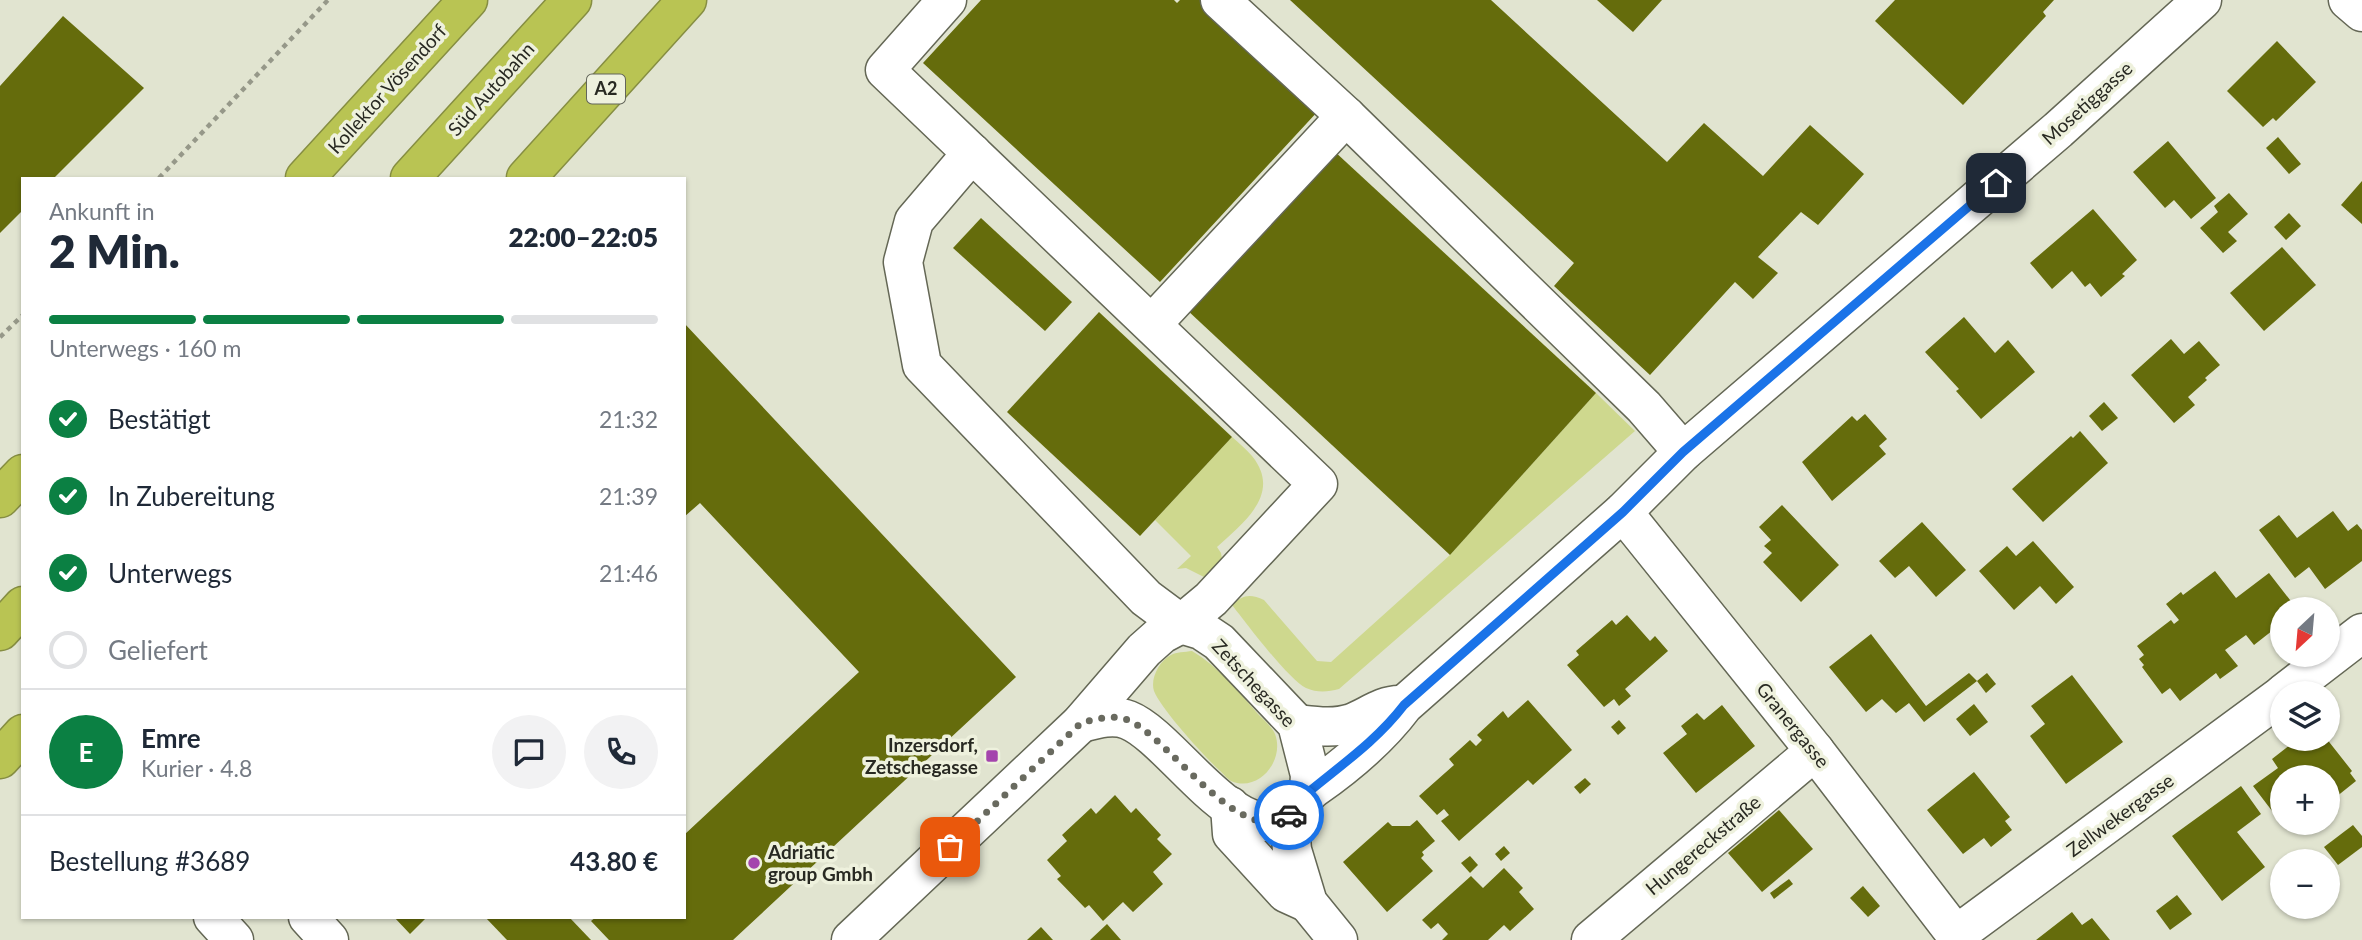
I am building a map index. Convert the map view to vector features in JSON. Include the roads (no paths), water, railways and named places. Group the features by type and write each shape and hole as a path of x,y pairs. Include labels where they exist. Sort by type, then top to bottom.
{"highway":[{"name":"Kollektor Vösendorf","path":"306,177 468,0"},
{"name":"Süd Autobahn","path":"411,177 572,0"},
{"name":"A2","path":"527,177 687,0"},
{"path":"0,498 21,476"},
{"path":"0,631 21,608"},
{"path":"0,759 21,736"}],"street":[{"path":"851,940 1081,723 1144,650 1219,592 1318,484 886,70 947,0"},
{"path":"1220,0 1346,116 1634,397 1683,452"},
{"name":"Mosetiggasse","path":"1299,803 1388,726 1404,705 1623,512 1683,452 2058,130 2202,0"},
{"path":"2348,0 2362,12"},
{"path":"1152,324 1346,116"},
{"name":"Zetschegasse","path":"972,153 914,221 903,262 922,365 1146,598 1181,624 1201,630 1219,642 1297,724 1310,775 1299,803"},
{"name":"Granergasse","path":"1623,512 1815,751 1958,937"},
{"name":"Zellwekergasse","path":"2300,681 2362,633"},
{"name":"Zellwekergasse","path":"1958,937 2270,704"},
{"name":"Mosetiggasse","path":"1297,724 1323,728 1350,723 1390,705 1404,705"},
{"path":"1081,723 1114,717 1126,719 1142,727 1230,806 1248,818 1263,822 1275,821 1299,803"},
{"name":"Hungereckstraße","path":"1591,940 1815,751"},
{"path":"1299,803 1292,849 1308,903 1338,940"},
{"path":"1230,806 1232,834 1286,892 1308,903"},
{"path":"215,919 234,940"},
{"path":"310,919 329,940"}],"place":[{"name":"Inzersdorf, Zetschegasse","path":"992,756"},
{"name":"Adriatic group Gmbh","path":"754,863"}]}
